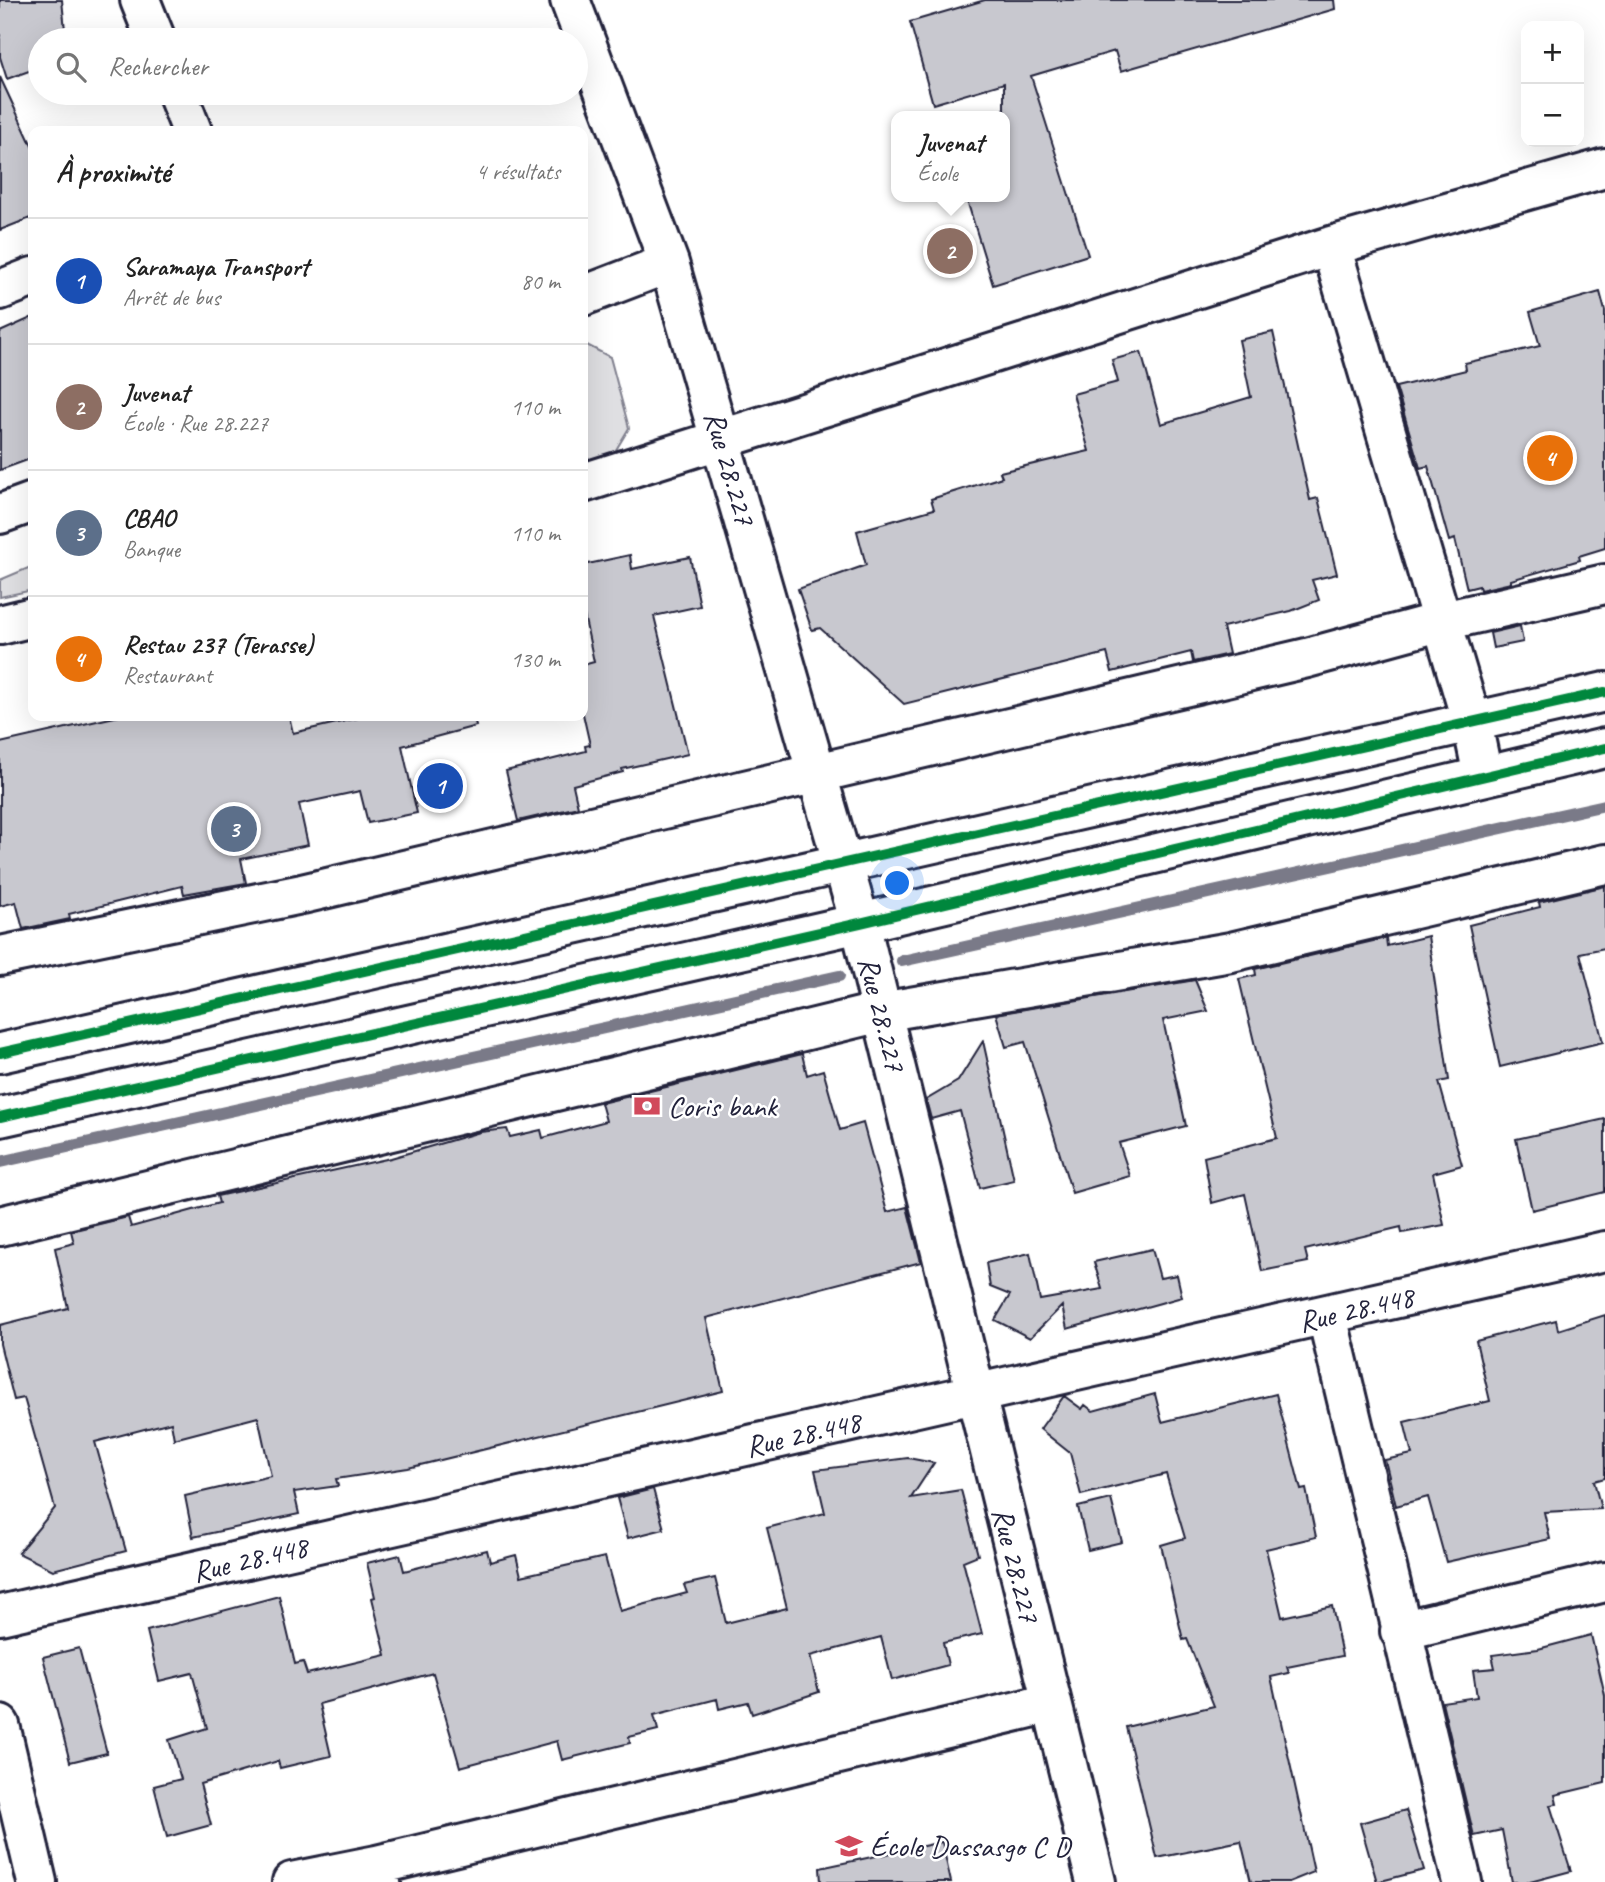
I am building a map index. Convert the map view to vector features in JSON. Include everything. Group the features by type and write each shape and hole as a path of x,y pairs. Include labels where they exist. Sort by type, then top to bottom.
{"street":[{"path":"141,0 152,28"},
{"name":"Rue 28.227","path":"570,0 581,28"},
{"name":"Rue 28.227","path":"588,48 669,263 860,923 974,1396 1097,1882"},
{"path":"181,105 189,126"},
{"path":"588,482 1331,246 1605,168"},
{"path":"1331,246 1443,621 1472,723 1483,776"},
{"path":"588,294 669,263"},
{"path":"0,290 28,279"},
{"path":"0,514 28,504"},
{"path":"0,956 302,894 1293,661 1443,621 1605,584"},
{"path":"0,625 28,618"},
{"path":"0,1053 1605,692"},
{"path":"0,1117 860,923 1605,748"},
{"path":"0,1226 881,1012 1231,951 1605,864"},
{"name":"Rue 28.448","path":"0,1615 1605,1251"},
{"path":"1327,1316 1462,1882"},
{"path":"1400,1631 1605,1582"},
{"path":"292,1882 379,1873 1051,1703"},
{"path":"0,1725 37,1882"}],"shaded area":[{"path":"588,346 610,357 629,428 611,458 588,463"},
{"path":"28,568 28,591 0,597 0,580"}],"building":[{"path":"0,0 62,0 65,28 28,28 28,71 7,79 0,57"},
{"path":"985,0 1334,0 1335,9 1121,71 1115,51 1031,76 1088,255 993,285 968,202 1010,202 1010,111 1004,111 1004,83 933,104 910,22"},
{"path":"0,77 28,137 28,219 0,230"},
{"path":"1600,292 1605,311 1605,548 1579,556 1580,560 1511,580 1511,583 1480,590 1479,586 1467,589 1455,539 1449,541 1428,466 1420,468 1396,387 1466,370 1465,363 1540,346 1530,312"},
{"path":"28,319 28,460 0,470 0,332"},
{"path":"1273,332 1310,500 1318,498 1337,574 1312,580 1319,600 1291,611 1223,627 1229,654 1193,662 1191,652 1112,672 1107,653 904,704 820,628 812,630 798,589 866,565 857,531 934,509 931,499 1002,477 1000,472 1089,451 1073,394 1118,382 1112,360 1141,352 1161,424 1251,397 1239,340"},
{"path":"630,555 632,569 690,557 700,606 654,616 688,754 622,769 623,772 573,785 578,807 518,821 506,771 586,751 585,746 590,745 585,721 588,721 588,664 594,662 588,634 588,564"},
{"path":"1520,626 1523,642 1493,648 1490,633"},
{"path":"97,721 290,721 293,733 345,721 475,721 476,726 402,746 417,813 368,823 360,791 299,804 308,845 241,859 246,883 184,894 182,886 69,914 70,919 23,929 16,902 0,906 0,743"},
{"path":"1605,886 1605,948 1580,953 1603,1042 1500,1067 1469,925 1540,907 1539,902"},
{"path":"1428,936 1449,1080 1439,1082 1462,1165 1433,1173 1444,1225 1402,1233 1401,1227 1305,1250 1308,1262 1262,1271 1245,1194 1212,1203 1204,1157 1277,1138 1239,979 1256,975 1255,969 1386,938 1387,946"},
{"path":"1195,980 1208,1011 1163,1020 1186,1126 1119,1143 1130,1176 1072,1193 1025,1042 1006,1047 996,1014"},
{"path":"983,1041 1014,1180 980,1188 960,1111 931,1119 926,1100 958,1081"},
{"path":"802,1054 807,1075 823,1070 840,1130 863,1123 887,1212 907,1207 921,1262 706,1318 723,1391 408,1468 336,1479 338,1486 294,1492 299,1514 193,1537 185,1496 271,1476 258,1417 174,1439 171,1422 95,1442 126,1551 53,1570 18,1553 55,1508 24,1398 14,1400 0,1344 0,1325 68,1308 55,1248 74,1243 71,1231 128,1217 131,1227 219,1203 217,1196 391,1158 480,1132 507,1129 510,1137 541,1130 543,1138 606,1121 601,1103"},
{"path":"1605,1119 1605,1192 1532,1210 1516,1139"},
{"path":"1152,1249 1160,1278 1177,1275 1182,1297 1067,1329 1062,1306 1030,1338 995,1320 1010,1295 990,1287 986,1263 1030,1253 1040,1300 1102,1289 1094,1262"},
{"path":"1605,1315 1605,1478 1594,1481 1601,1509 1544,1512 1550,1539 1446,1562 1428,1497 1396,1506 1385,1460 1412,1454 1404,1422 1490,1401 1476,1341 1556,1320 1558,1330"},
{"path":"1155,1394 1162,1422 1276,1394 1301,1490 1306,1489 1316,1537 1266,1549 1282,1617 1332,1606 1342,1656 1287,1667 1289,1673 1271,1677 1314,1872 1289,1882 1251,1882 1241,1841 1157,1858 1126,1727 1214,1706 1187,1639 1183,1640 1161,1545 1185,1538 1166,1474 1081,1495 1070,1453 1040,1429 1064,1396 1082,1409 1085,1405 1093,1411"},
{"path":"908,1458 934,1463 911,1498 961,1490 978,1555 963,1561 982,1634 943,1643 948,1665 892,1680 881,1637 810,1656 819,1692 752,1714 748,1702 719,1709 717,1699 654,1715 658,1730 629,1737 630,1743 562,1760 557,1741 460,1767 433,1673 319,1704 331,1756 280,1768 278,1761 200,1784 211,1825 167,1837 154,1786 181,1779 169,1740 207,1728 192,1673 159,1681 147,1631 279,1596 295,1664 303,1662 307,1674 386,1655 372,1598 375,1597 367,1563 400,1555 404,1571 487,1550 490,1562 516,1555 521,1576 605,1557 620,1611 687,1593 684,1585 715,1578 726,1623 787,1608 767,1528 825,1513 815,1470"},
{"path":"653,1489 664,1529 628,1538 617,1498"},
{"path":"1111,1499 1122,1542 1088,1550 1078,1507"},
{"path":"1591,1635 1605,1695 1605,1783 1555,1795 1557,1804 1550,1805 1571,1871 1530,1882 1512,1882 1502,1830 1474,1836 1442,1702 1477,1697 1473,1670 1495,1668 1492,1655 1538,1649"},
{"path":"79,1648 107,1753 70,1762 43,1657"},
{"path":"1406,1810 1424,1870 1377,1882 1360,1823"},
{"path":"942,1842 951,1882 821,1882 820,1868"}],"waterway":[{"path":"902,961 1605,805"},
{"path":"0,1162 839,976"}],"cycle path":[{"path":"0,1053 1605,692"},
{"path":"0,1117 860,923 1605,748"}],"place":[{"name":"Juvenat","path":"950,251"},
{"name":"Restau 237 (Terasse)","path":"1550,458"},
{"name":"Saramaya Transport","path":"440,786"},
{"name":"CBAO","path":"234,829"},
{"name":"Coris bank","path":"647,1106"},
{"name":"École Dassasgo C D","path":"849,1846"}]}
